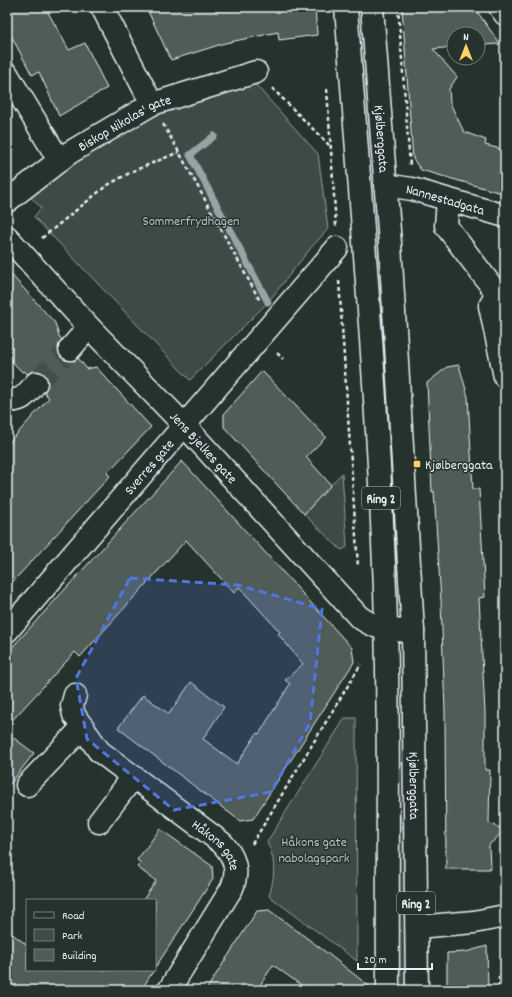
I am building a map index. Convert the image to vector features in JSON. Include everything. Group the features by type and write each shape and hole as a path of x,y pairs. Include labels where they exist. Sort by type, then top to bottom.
{"main road":[{"path":"102,7 152,104"},
{"name":"Kjølberggata","path":"346,7 380,484 386,630 388,990"},
{"name":"Kjølberggata","path":"372,7 390,244 413,631 417,990"},
{"path":"500,7 505,14"},
{"name":"Biskop Nikolas' gate","path":"7,201 69,153 152,104 256,72"},
{"path":"7,74 59,160"},
{"name":"Nannestadgata","path":"385,185 412,189 505,216"},
{"path":"448,200 446,226 502,297 493,301 490,306 505,377"},
{"name":"Jens Bjelkes gate","path":"7,237 89,327 185,426 359,617 372,625 386,630 413,631"},
{"name":"Sverres gate","path":"7,631 337,248"},
{"path":"70,349 89,327"},
{"path":"7,401 22,399 36,383"},
{"name":"Håkons gate","path":"75,695 72,706 74,715 102,754 222,843 233,858 236,870 232,888 169,990"},
{"path":"27,785 83,727"},
{"path":"99,822 133,777"},
{"path":"417,927 467,923 505,916"}],"path":[{"path":"398,7 410,169"},
{"path":"256,72 330,146"},
{"path":"326,84 358,567"},
{"path":"152,104 272,324"},
{"path":"42,238 106,186 133,171 179,152"},
{"path":"236,870 361,664"},
{"path":"499,976 499,990"}],"highlighted area":[{"path":"130,578 238,585 322,609 310,723 271,792 174,810 87,739 76,678"}],"green space":[{"name":"Sommerfrydhagen","path":"255,84 318,154 328,229 310,249 268,302 190,380 34,217 41,208 29,195 77,159 155,114"},
{"path":"342,473 347,546 341,550 304,514"},
{"name":"Håkons gate nabolagspark","path":"345,718 356,718 357,961 269,896 274,869 272,855 267,842"},
{"path":"399,811 406,840 408,990 394,990"}],"building":[{"path":"7,7 45,7 69,50 85,43 107,88 59,116 39,72 32,75 7,28"},
{"path":"146,7 315,7 317,35 279,40 278,32 225,43 171,60"},
{"path":"402,7 474,7 500,44 486,45 486,26 446,26 446,48 433,49 457,77 449,89 450,103 464,132 486,140 485,145 505,150 505,194 421,170 413,159"},
{"path":"7,270 55,323 59,336 62,340 58,347 58,353 62,358 68,361 74,361 78,358 87,369 96,367 151,427 107,473 110,476 7,588 7,445 49,398 44,392 48,385 48,379 44,374 38,371 32,371 28,374 24,371 22,372 7,356"},
{"path":"459,365 468,397 473,489 479,489 485,597 479,598 485,712 485,770 490,770 489,823 505,830 489,845 490,869 446,869 445,712 441,601 434,491 432,492 427,383 447,367"},
{"path":"262,371 326,437 306,457 331,485 304,514 224,427 224,414"},
{"path":"182,461 352,648 354,662 253,819 240,821 118,728 143,695 169,714 191,682 224,707 203,739 237,764 257,733 259,734 290,684 285,680 303,664 278,634 280,632 239,587 234,593 186,540 80,657 75,652 7,726 7,653"},
{"path":"7,733 34,753 7,788"},
{"path":"160,829 212,866 213,879 156,966 156,899 144,899 156,881 137,867 141,863 137,860"},
{"path":"269,910 374,990 308,990 273,965 257,990 206,990 257,911"},
{"path":"7,930 26,944 26,971 153,971 141,990 18,990 7,981"},
{"path":"487,946 488,990 447,990 447,953 466,952"}],"waterway":[{"path":"214,136 190,155 268,302"}],"tunnel":[{"path":"36,383 70,349"}],"place":[{"name":"Kjølberggata","path":"417,464"}]}
